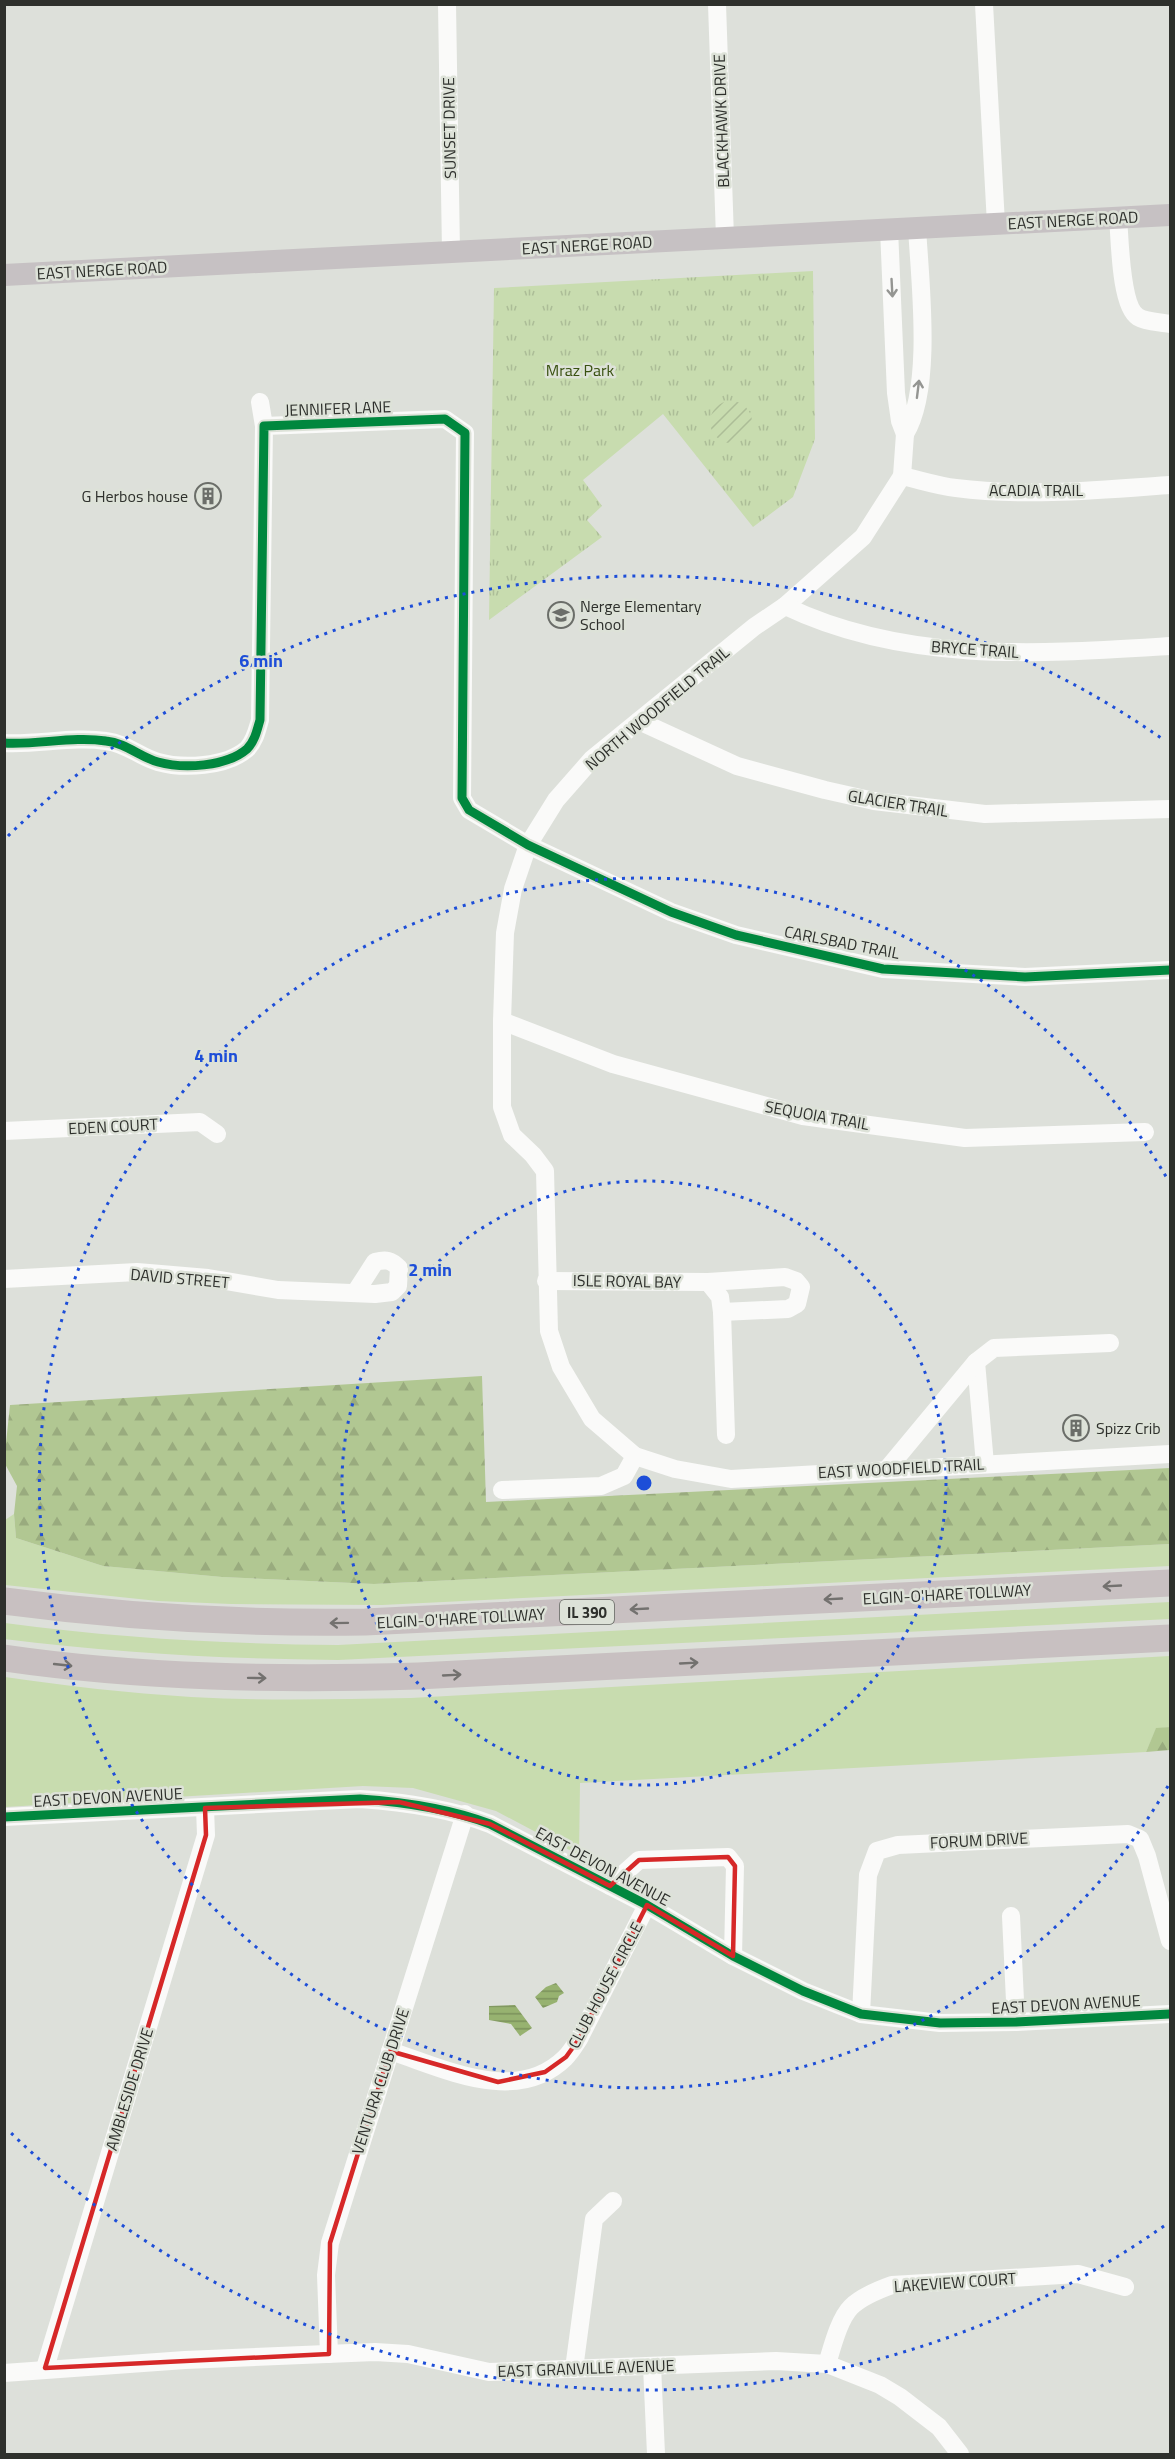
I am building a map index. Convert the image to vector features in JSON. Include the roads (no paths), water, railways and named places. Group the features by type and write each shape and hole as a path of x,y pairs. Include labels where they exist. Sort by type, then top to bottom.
{"highway":[{"name":"ELGIN-O'HARE TOLLWAY","path":"4,1601 75,1610 186,1619 295,1623 365,1622 1170,1583"},
{"path":"4,1658 118,1671 189,1676 306,1679 418,1676 1170,1638"}],"main road":[{"name":"EAST NERGE ROAD","path":"4,275 1170,215"}],"street":[{"name":"SUNSET DRIVE","path":"447,4 451,252"},
{"name":"BLACKHAWK DRIVE","path":"717,4 725,238"},
{"path":"984,4 996,224"},
{"path":"1118,218 1129,308 1138,317 1170,324"},
{"name":"NORTH WOODFIELD TRAIL","path":"905,434 913,422 922,355 917,228"},
{"name":"NORTH WOODFIELD TRAIL","path":"635,1456 592,1419 561,1367 549,1331 546,1281 546,1178 540,1164 512,1135 504,1115 502,1021 505,933 513,889 528,845 556,800 575,777 613,740 754,627 785,606 863,537 902,476 905,434 900,421 896,393 889,229"},
{"path":"260,402 264,426"},
{"name":"JENNIFER LANE","path":"4,743 90,739 110,741 129,747 156,762 174,765 211,764 234,757 248,748 256,735 260,720 264,426 445,419 465,433 462,798 469,810 528,845"},
{"name":"ACADIA TRAIL","path":"902,476 954,488 987,491 1024,492 1170,486"},
{"name":"BRYCE TRAIL","path":"785,606 812,619 865,634 954,650 1039,653 1170,646"},
{"name":"GLACIER TRAIL","path":"639,721 737,766 874,801 985,814 1170,809"},
{"name":"CARLSBAD TRAIL","path":"528,845 671,912 736,935 883,969 1025,977 1170,970"},
{"name":"SEQUOIA TRAIL","path":"502,1021 612,1064 803,1116 965,1138 1145,1132"},
{"name":"EDEN COURT","path":"4,1131 200,1122 217,1134"},
{"name":"DAVID STREET","path":"4,1279 137,1272 208,1278 278,1290 355,1293"},
{"name":"ISLE ROYAL BAY","path":"546,1281 708,1282 785,1277 796,1281 801,1287 797,1304 788,1309 722,1312"},
{"path":"708,1282 720,1297 722,1312 726,1436"},
{"path":"888,1468 976,1362 994,1347 1110,1343"},
{"path":"976,1362 985,1464"},
{"name":"EAST WOODFIELD TRAIL","path":"635,1456 675,1469 731,1479 888,1468 1170,1454"},
{"path":"502,1490 601,1486 624,1476 635,1456"},
{"name":"EAST DEVON AVENUE","path":"4,1817 360,1799 399,1802 465,1814 523,1839 647,1905 733,1956 803,1991 861,2014 940,2023 1017,2022 1170,2014"},
{"name":"AMBLESIDE DRIVE","path":"45,2368 206,1835 205,1808"},
{"name":"VENTURA CLUB DRIVE","path":"329,2354 326,2275 330,2243 465,1814"},
{"name":"FORUM DRIVE","path":"861,2014 868,1875 877,1851 898,1845 1128,1834 1140,1839 1147,1856 1170,1941"},
{"name":"EAST DEVON AVENUE","path":"610,1886 639,1860 728,1857 735,1866 733,1956"},
{"name":"CLUB HOUSE CIRCLE","path":"390,2051 474,2078 498,2082 521,2081 544,2073 566,2057 579,2039 647,1905"},
{"path":"1011,1916 1017,2022"},
{"path":"574,2370 594,2219 613,2201"},
{"name":"LAKEVIEW COURT","path":"827,2364 837,2333 850,2308 876,2291 892,2285 1078,2274 1125,2287"},
{"name":"EAST GRANVILLE AVENUE","path":"4,2373 45,2368 375,2352 408,2354 489,2372 776,2361 827,2364 880,2385 900,2397 939,2427 960,2454"},
{"path":"652,2366 656,2454"}],"place":[{"name":"G Herbos house","path":"208,496"},
{"name":"Nerge Elementary School","path":"561,615"},
{"name":"Spizz Crib","path":"1076,1428"}],"park label":[{"name":"Mraz Park","path":"580,370"}]}
